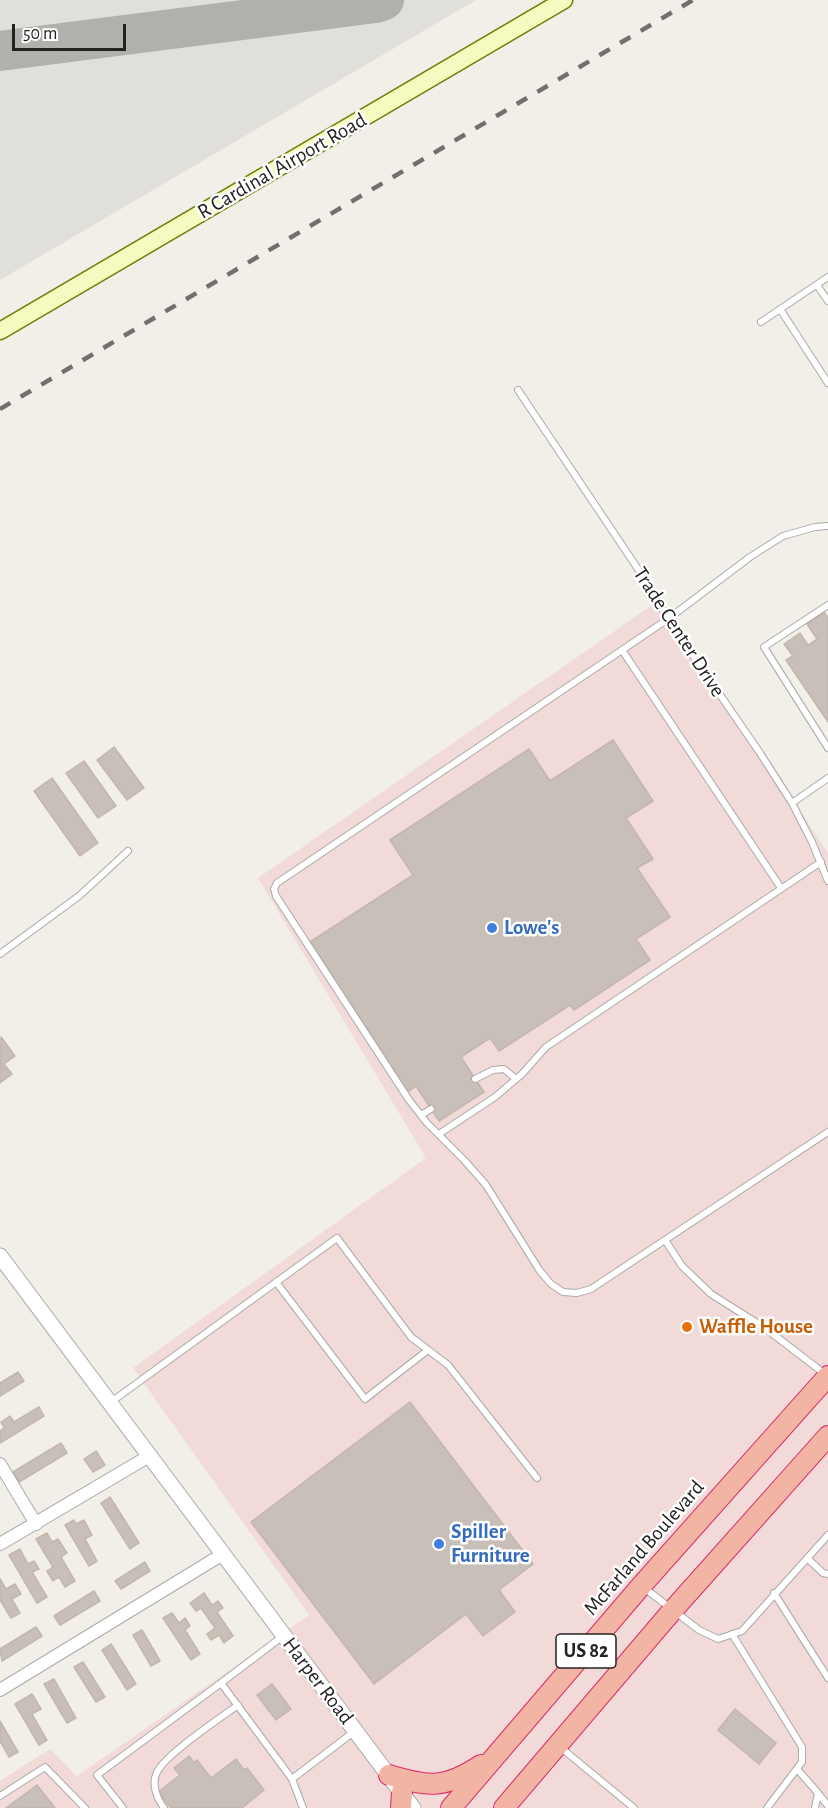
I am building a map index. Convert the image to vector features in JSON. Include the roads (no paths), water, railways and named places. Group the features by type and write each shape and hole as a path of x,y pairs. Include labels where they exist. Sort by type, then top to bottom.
{"highway":[{"name":"McFarland Boulevard","path":"451,1808 641,1586 828,1376"},
{"name":"US 82","path":"504,1808 672,1611 828,1436"},
{"path":"389,1775 419,1784 444,1784 467,1775 498,1754"}],"main road":[{"name":"R Cardinal Airport Road","path":"0,331 564,0"}],"street":[{"name":"Harper Road","path":"0,1256 356,1730 389,1775 402,1800 413,1808"},
{"path":"0,1544 151,1455"},
{"path":"0,1464 36,1524"},
{"path":"0,1690 223,1554"}],"lane":[{"path":"762,322 828,278"},
{"path":"817,285 828,301"},
{"path":"780,309 828,382"},
{"name":"Trade Center Drive","path":"519,390 646,581 668,619 792,803 828,881"},
{"path":"828,526 815,527 783,536 742,563 668,619 277,883 274,889 288,915 421,1115 486,1185 540,1271 551,1284 563,1292 578,1293 591,1289 828,1132"},
{"path":"828,605 764,647 828,748"},
{"path":"622,650 782,888"},
{"path":"792,803 828,778"},
{"path":"0,954 79,896 128,851"},
{"path":"438,1134 495,1096 546,1047 820,862"},
{"path":"475,1079 493,1070 504,1069 516,1078"},
{"path":"421,1115 431,1109"},
{"path":"110,1402 337,1238 411,1337 448,1365 537,1478"},
{"path":"665,1240 682,1266 711,1294 765,1328 828,1376"},
{"path":"276,1282 365,1400 428,1350"},
{"path":"641,1586 699,1630 718,1639 742,1631 828,1535"},
{"path":"807,1558 823,1573 828,1574"},
{"path":"774,1593 828,1678"},
{"path":"732,1634 802,1747 802,1762 766,1808"},
{"path":"123,1808 97,1775 284,1635"},
{"path":"221,1683 292,1779 303,1808"},
{"path":"164,1808 158,1800 155,1784 156,1773 168,1759 238,1705"},
{"path":"292,1779 356,1730"},
{"path":"558,1745 634,1808"},
{"path":"0,1796 45,1767 85,1808"},
{"path":"797,1769 828,1806"},
{"path":"815,1808 818,1792"}],"railway":[{"path":"0,409 693,0"}],"place":[{"name":"Lowe's","path":"492,928"},
{"name":"Waffle House","path":"687,1327"},
{"name":"Spiller Furniture","path":"439,1544"}]}
